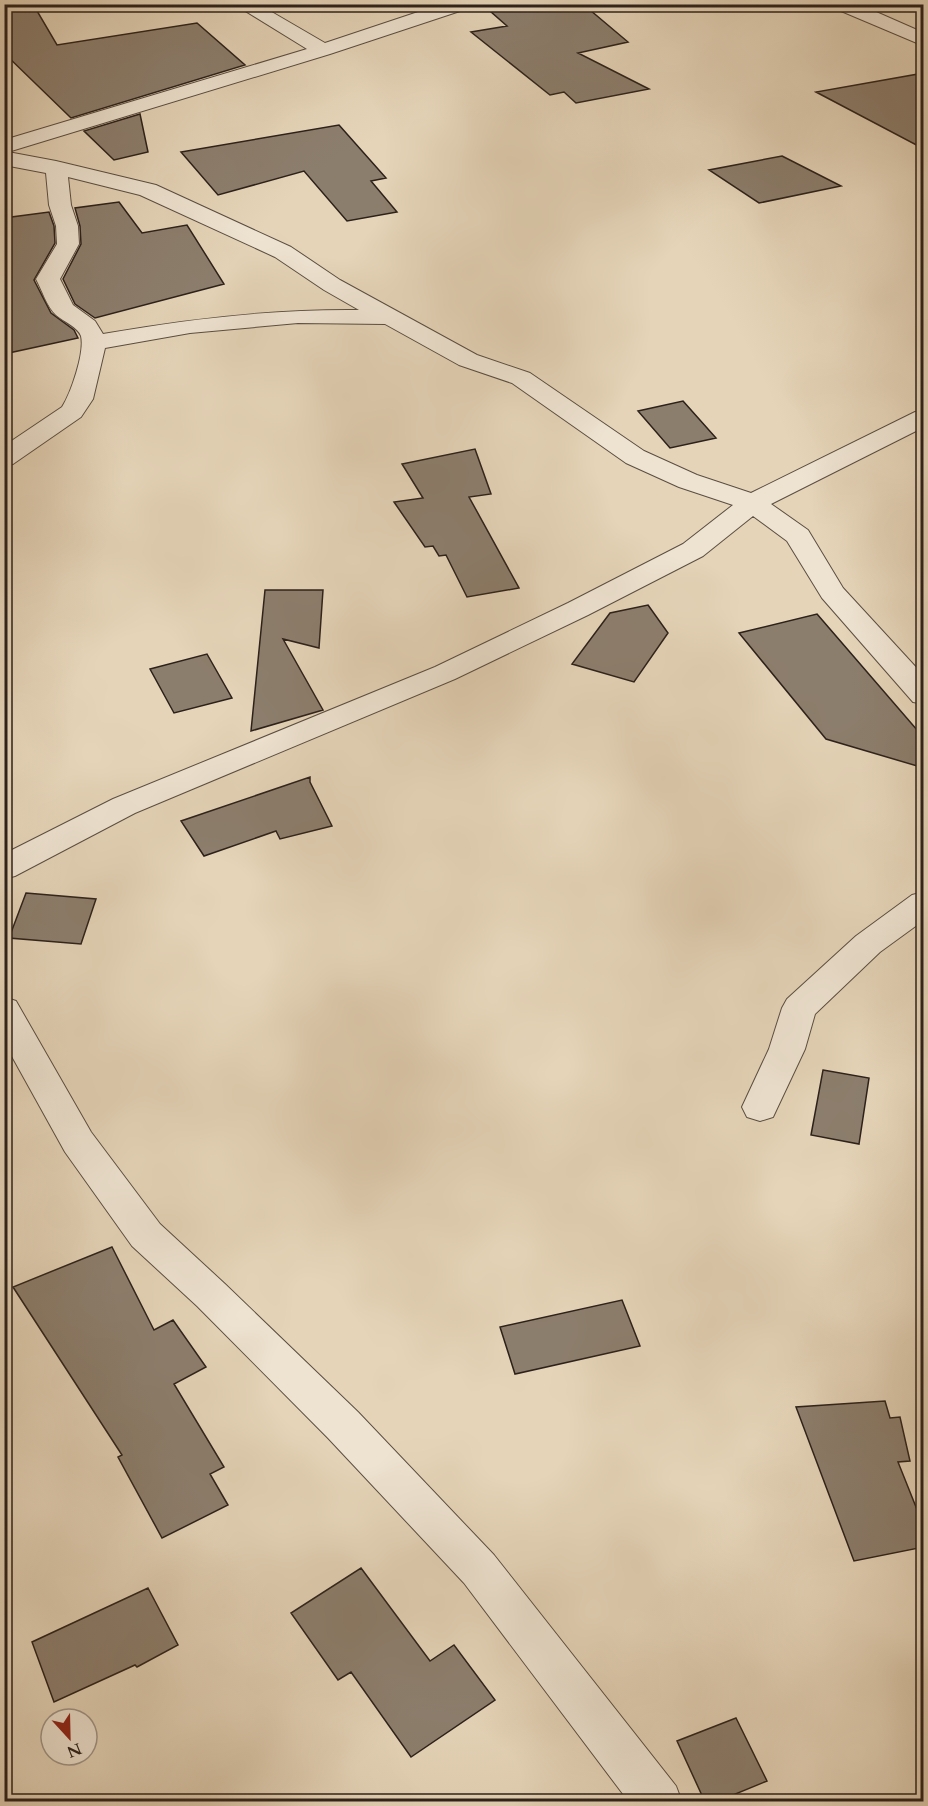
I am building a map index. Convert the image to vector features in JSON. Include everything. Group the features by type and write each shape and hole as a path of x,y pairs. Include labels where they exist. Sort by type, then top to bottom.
{"street":[{"path":"243,4 322,50"},
{"path":"4,147 322,50 462,4"},
{"path":"841,4 924,40"},
{"path":"4,158 56,167 148,190 283,252 332,285 468,360 521,378 635,457 688,481 753,503 798,536 832,592 924,695"},
{"path":"4,458 72,412 80,399 92,356 93,337 87,326 63,309 48,279 68,244 67,226 60,205 56,167"},
{"path":"92,343 190,326 298,316 390,318"},
{"path":"4,868 124,806 445,673 578,609 693,550 753,503 781,487 924,417"},
{"path":"760,1107 787,1049 799,1008 868,944 924,903"},
{"path":"4,1010 78,1142 147,1235 335,1417 479,1569 659,1802"}],"building":[{"path":"4,4 33,4 57,45 197,23 245,65 71,118 4,53"},
{"path":"482,4 584,5 628,42 578,53 649,89 576,103 564,92 550,95 471,32 507,26"},
{"path":"924,73 924,149 816,92"},
{"path":"140,114 148,152 114,160 84,131"},
{"path":"339,125 386,178 371,181 397,212 347,221 304,171 218,195 181,152"},
{"path":"782,156 841,186 759,203 709,170"},
{"path":"119,202 142,233 187,225 224,284 95,318 75,304 63,279 81,244 80,226 75,208"},
{"path":"49,212 54,226 55,243 34,280 51,313 74,330 78,338 4,354 4,218"},
{"path":"683,401 716,438 670,448 638,411"},
{"path":"475,449 491,494 469,497 519,588 467,597 446,555 439,556 433,546 425,547 394,502 423,498 402,464"},
{"path":"265,590 323,590 319,648 283,639 323,710 251,731"},
{"path":"648,605 668,633 634,682 572,664 610,613"},
{"path":"817,614 924,738 924,768 826,739 739,633"},
{"path":"207,654 232,698 174,713 150,669"},
{"path":"310,777 310,782 332,826 280,839 276,831 204,856 181,821"},
{"path":"26,893 96,899 81,944 9,938"},
{"path":"823,1070 869,1078 859,1144 811,1135"},
{"path":"112,1247 154,1330 173,1320 206,1367 174,1384 224,1467 210,1474 228,1505 162,1538 118,1457 122,1455 13,1287"},
{"path":"622,1300 640,1346 515,1374 500,1327"},
{"path":"885,1401 890,1418 900,1417 910,1461 898,1462 924,1527 924,1547 854,1561 796,1407"},
{"path":"361,1568 430,1661 454,1645 495,1700 411,1757 351,1672 338,1680 291,1613"},
{"path":"148,1588 178,1645 137,1667 135,1665 54,1702 32,1642"},
{"path":"736,1718 767,1781 716,1802 705,1802 677,1741"}]}
